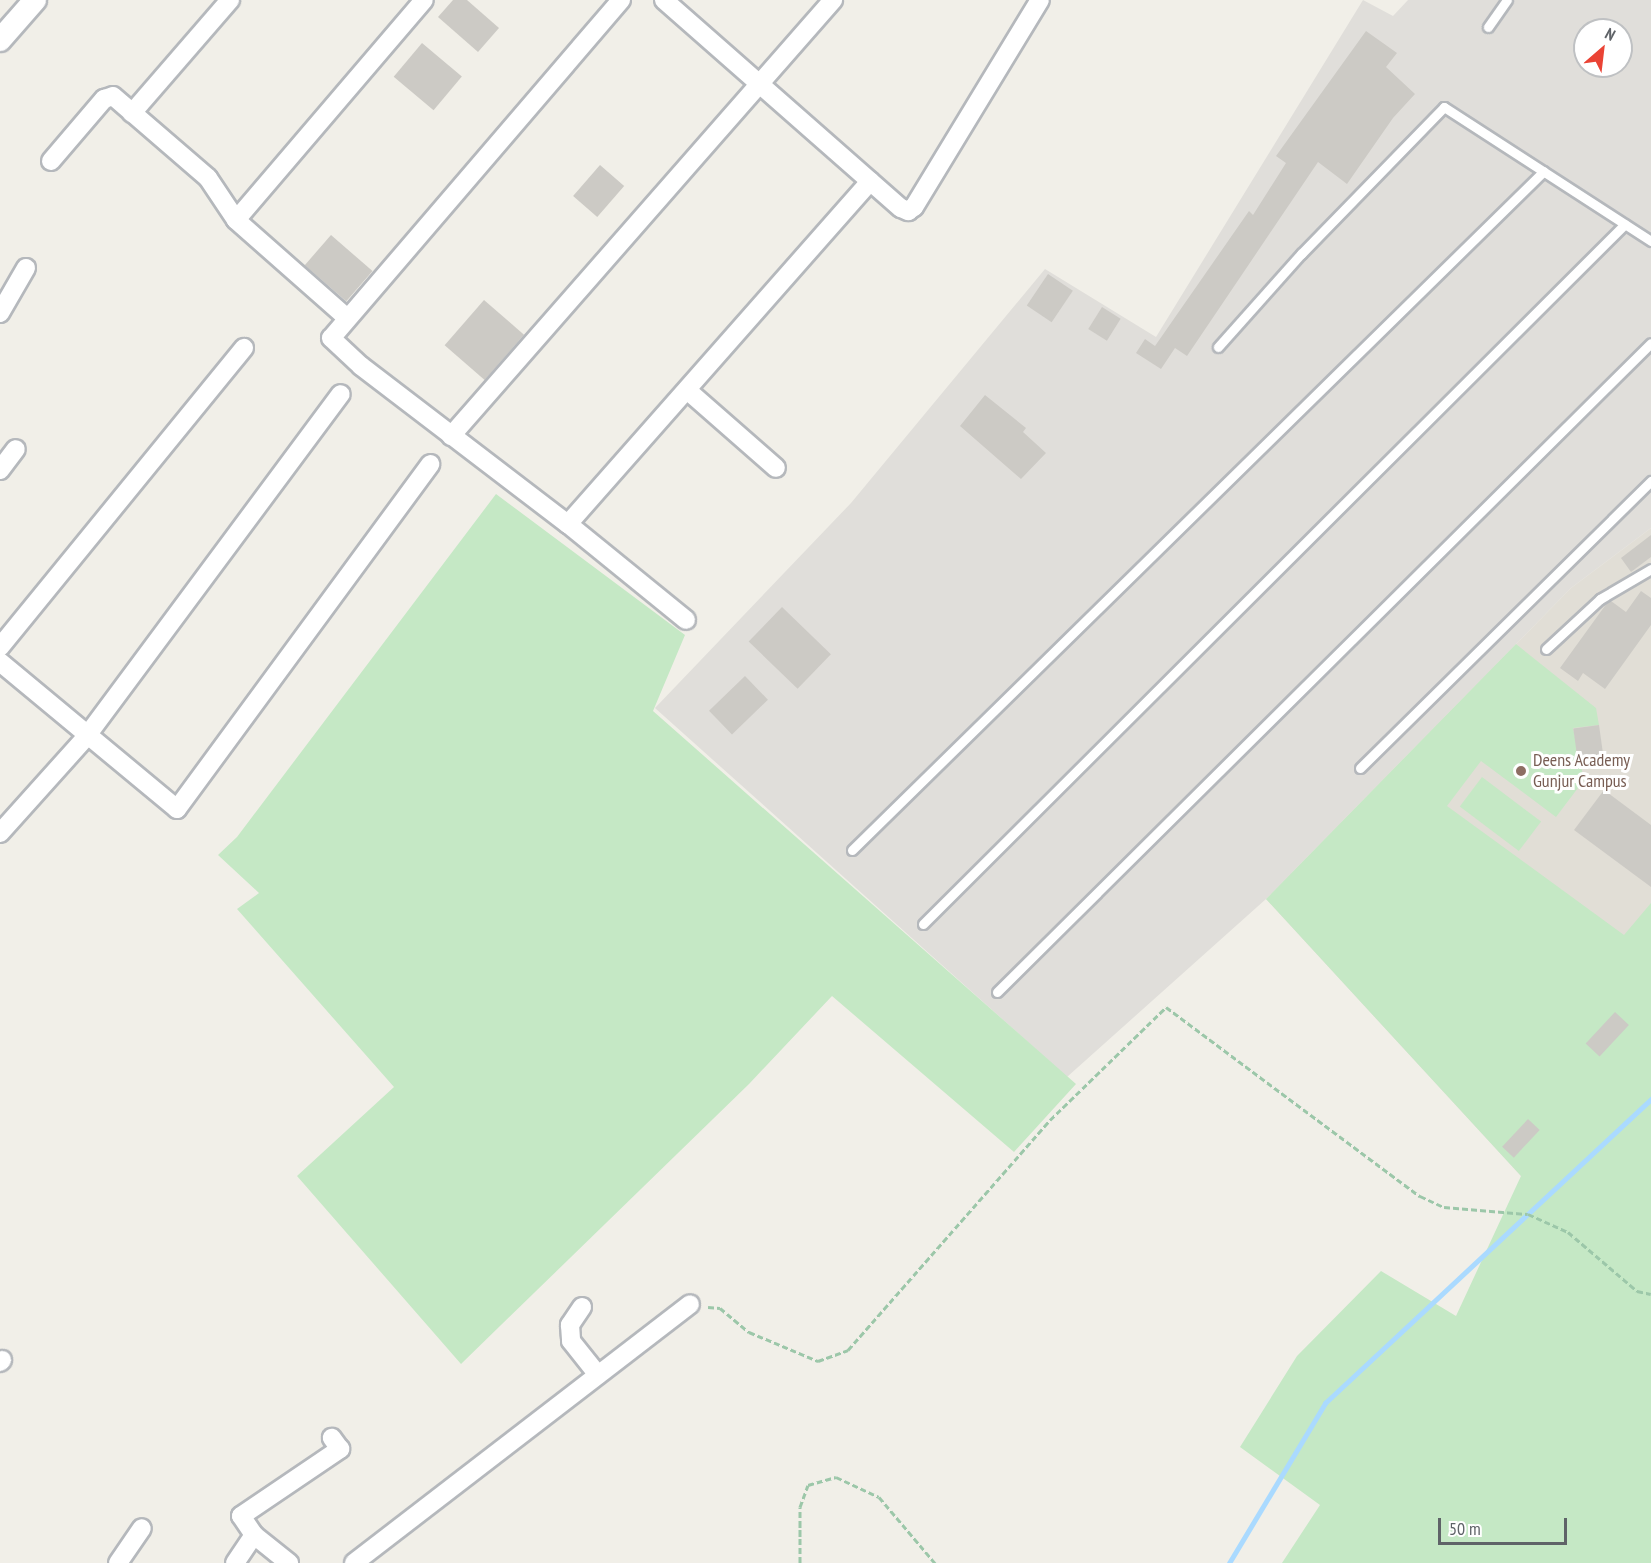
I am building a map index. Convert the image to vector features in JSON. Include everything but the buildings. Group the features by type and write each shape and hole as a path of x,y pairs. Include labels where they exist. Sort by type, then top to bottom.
{"street":[{"path":"0,40 35,0"},
{"path":"132,113 230,0"},
{"path":"236,220 424,0"},
{"path":"621,0 332,333 334,343 451,436 568,524 686,620"},
{"path":"664,0 901,208 914,207 1040,0"},
{"path":"451,436 833,0"},
{"path":"51,161 108,96 132,113 208,178 236,220 346,317"},
{"path":"568,524 870,181"},
{"path":"0,313 26,268"},
{"path":"0,647 244,348"},
{"path":"687,390 776,468"},
{"path":"0,833 86,737 341,394"},
{"path":"0,470 16,449"},
{"path":"0,662 86,737 177,809 430,464"},
{"path":"354,1563 690,1304"},
{"path":"582,1307 570,1325 571,1341 598,1375"},
{"path":"289,1563 254,1535 241,1516 340,1449 332,1438"},
{"path":"118,1563 142,1528"},
{"path":"235,1563 254,1535"}],"lane":[{"path":"1488,27 1507,0"},
{"path":"1218,347 1301,254 1444,107 1651,241"},
{"path":"852,850 1544,171"},
{"path":"923,924 1625,224"},
{"path":"997,992 1651,343"},
{"path":"1360,768 1651,481"},
{"path":"1546,649 1600,599 1651,569"}],"path":[{"path":"690,1304 720,1308 749,1332 818,1361 848,1350 1050,1120 1166,1007 1420,1196 1444,1207 1528,1214 1568,1232 1637,1291 1651,1294"},
{"path":"800,1563 800,1507 808,1485 836,1477 879,1497 935,1563"}],"shaded area":[{"path":"1363,0 1393,16 1408,0 1651,0 1651,528 1571,588 1266,899 1067,1077 655,708 851,503 1045,269 1156,337"},
{"name":"Deens Academy Gunjur Campus","path":"1651,528 1651,1027 1521,1176 1266,899 1571,588"}],"green space":[{"path":"496,494 685,635 653,711 1076,1084 1014,1152 832,996 749,1084 461,1364 297,1176 394,1087 237,909 259,893 218,855 237,837"},
{"path":"1516,644 1596,708 1599,725 1573,728 1584,780 1556,817 1481,761 1447,806 1624,935 1651,903 1651,1563 1282,1563 1320,1505 1240,1447 1297,1356 1381,1271 1456,1316 1521,1176 1266,899"},
{"path":"1482,777 1541,822 1519,851 1460,807"}],"waterway":[{"path":"1229,1563 1325,1403 1651,1099"}],"place":[{"name":"Deens Academy Gunjur Campus","path":"1521,771"}]}
